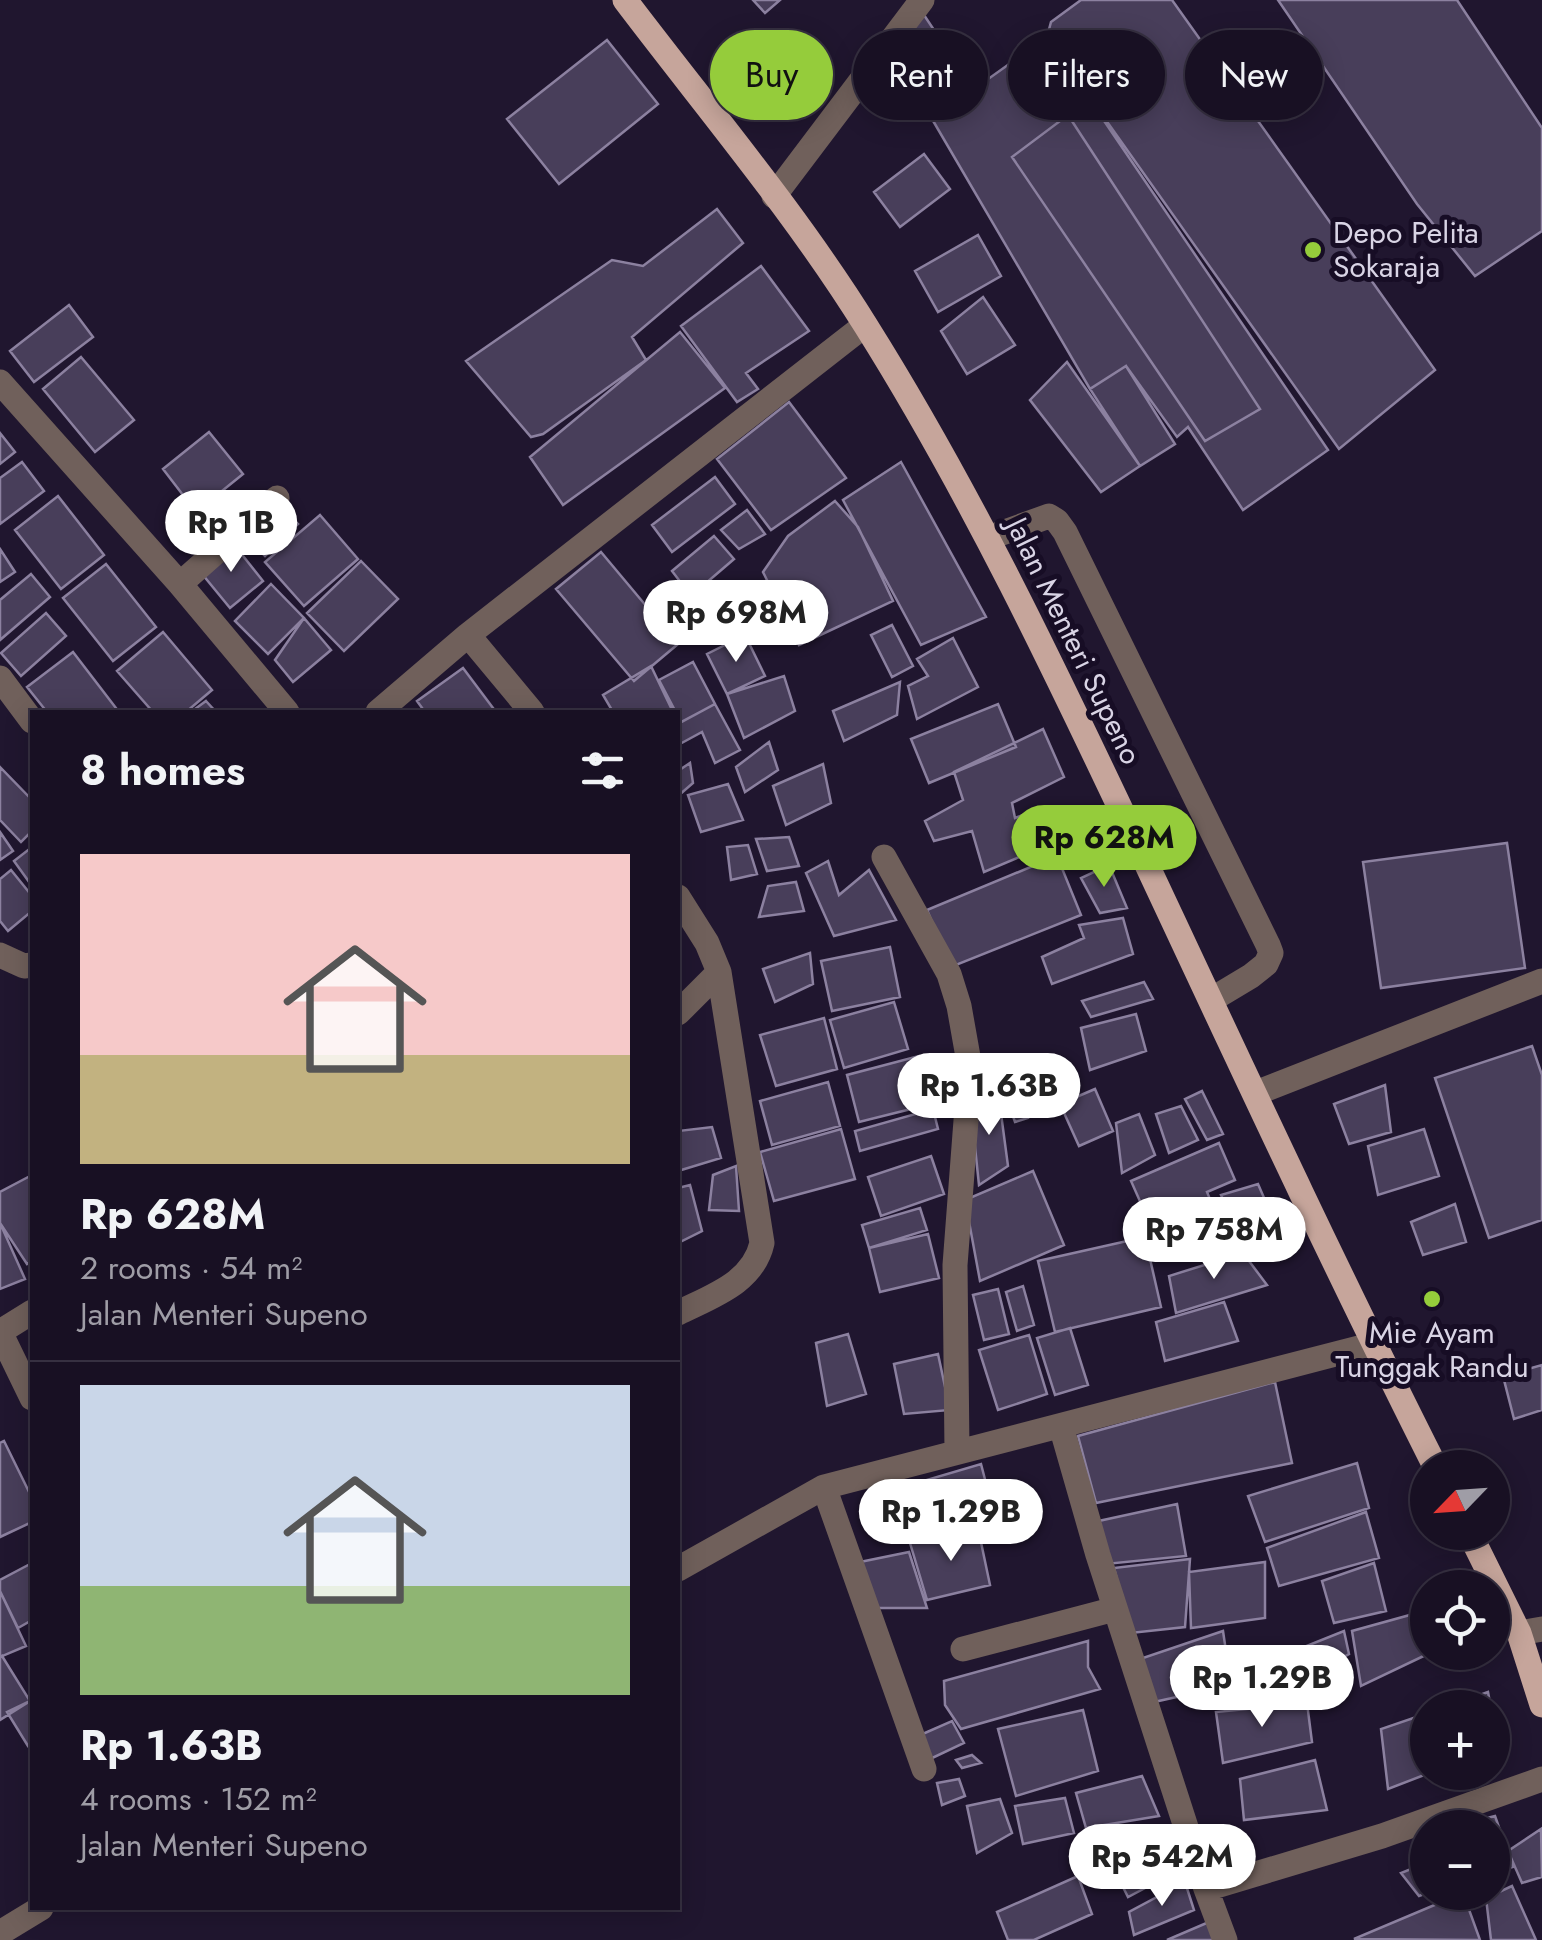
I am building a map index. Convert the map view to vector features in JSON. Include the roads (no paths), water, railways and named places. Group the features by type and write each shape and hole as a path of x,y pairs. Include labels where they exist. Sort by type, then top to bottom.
{"main road":[{"name":"Jalan Menteri Supeno","path":"625,0 866,325 988,538 1427,1450"},
{"path":"1480,1550 1531,1631 1542,1705"}],"street":[{"path":"774,196 922,0"},
{"path":"380,710 468,634 866,325"},
{"path":"0,382 180,584 285,710"},
{"path":"180,584 278,498"},
{"path":"988,538 1048,516 1066,532 1268,945 1271,953 1266,964 1210,1000"},
{"path":"468,634 530,710"},
{"path":"0,678 30,718"},
{"path":"884,857 948,974 960,1006 970,1068 956,1265 957,1451"},
{"path":"680,900 708,943 719,972 762,1243 758,1261 750,1272 680,1312"},
{"path":"0,954 30,965"},
{"path":"680,1011 719,972"},
{"path":"1256,1093 1542,981"},
{"path":"30,1313 0,1332 30,1394"},
{"path":"680,1568 824,1488 1374,1344"},
{"path":"1061,1426 1115,1609 1225,1940"},
{"path":"824,1488 924,1769"},
{"path":"963,1649 1115,1609"},
{"path":"1206,1889 1382,1836 1542,1779"},
{"path":"0,1933 38,1910"}],"place":[{"name":"Depo Pelita Sokaraja","path":"1313,250"},
{"name":"Mie Ayam Tunggak Randu","path":"1432,1299"}]}
